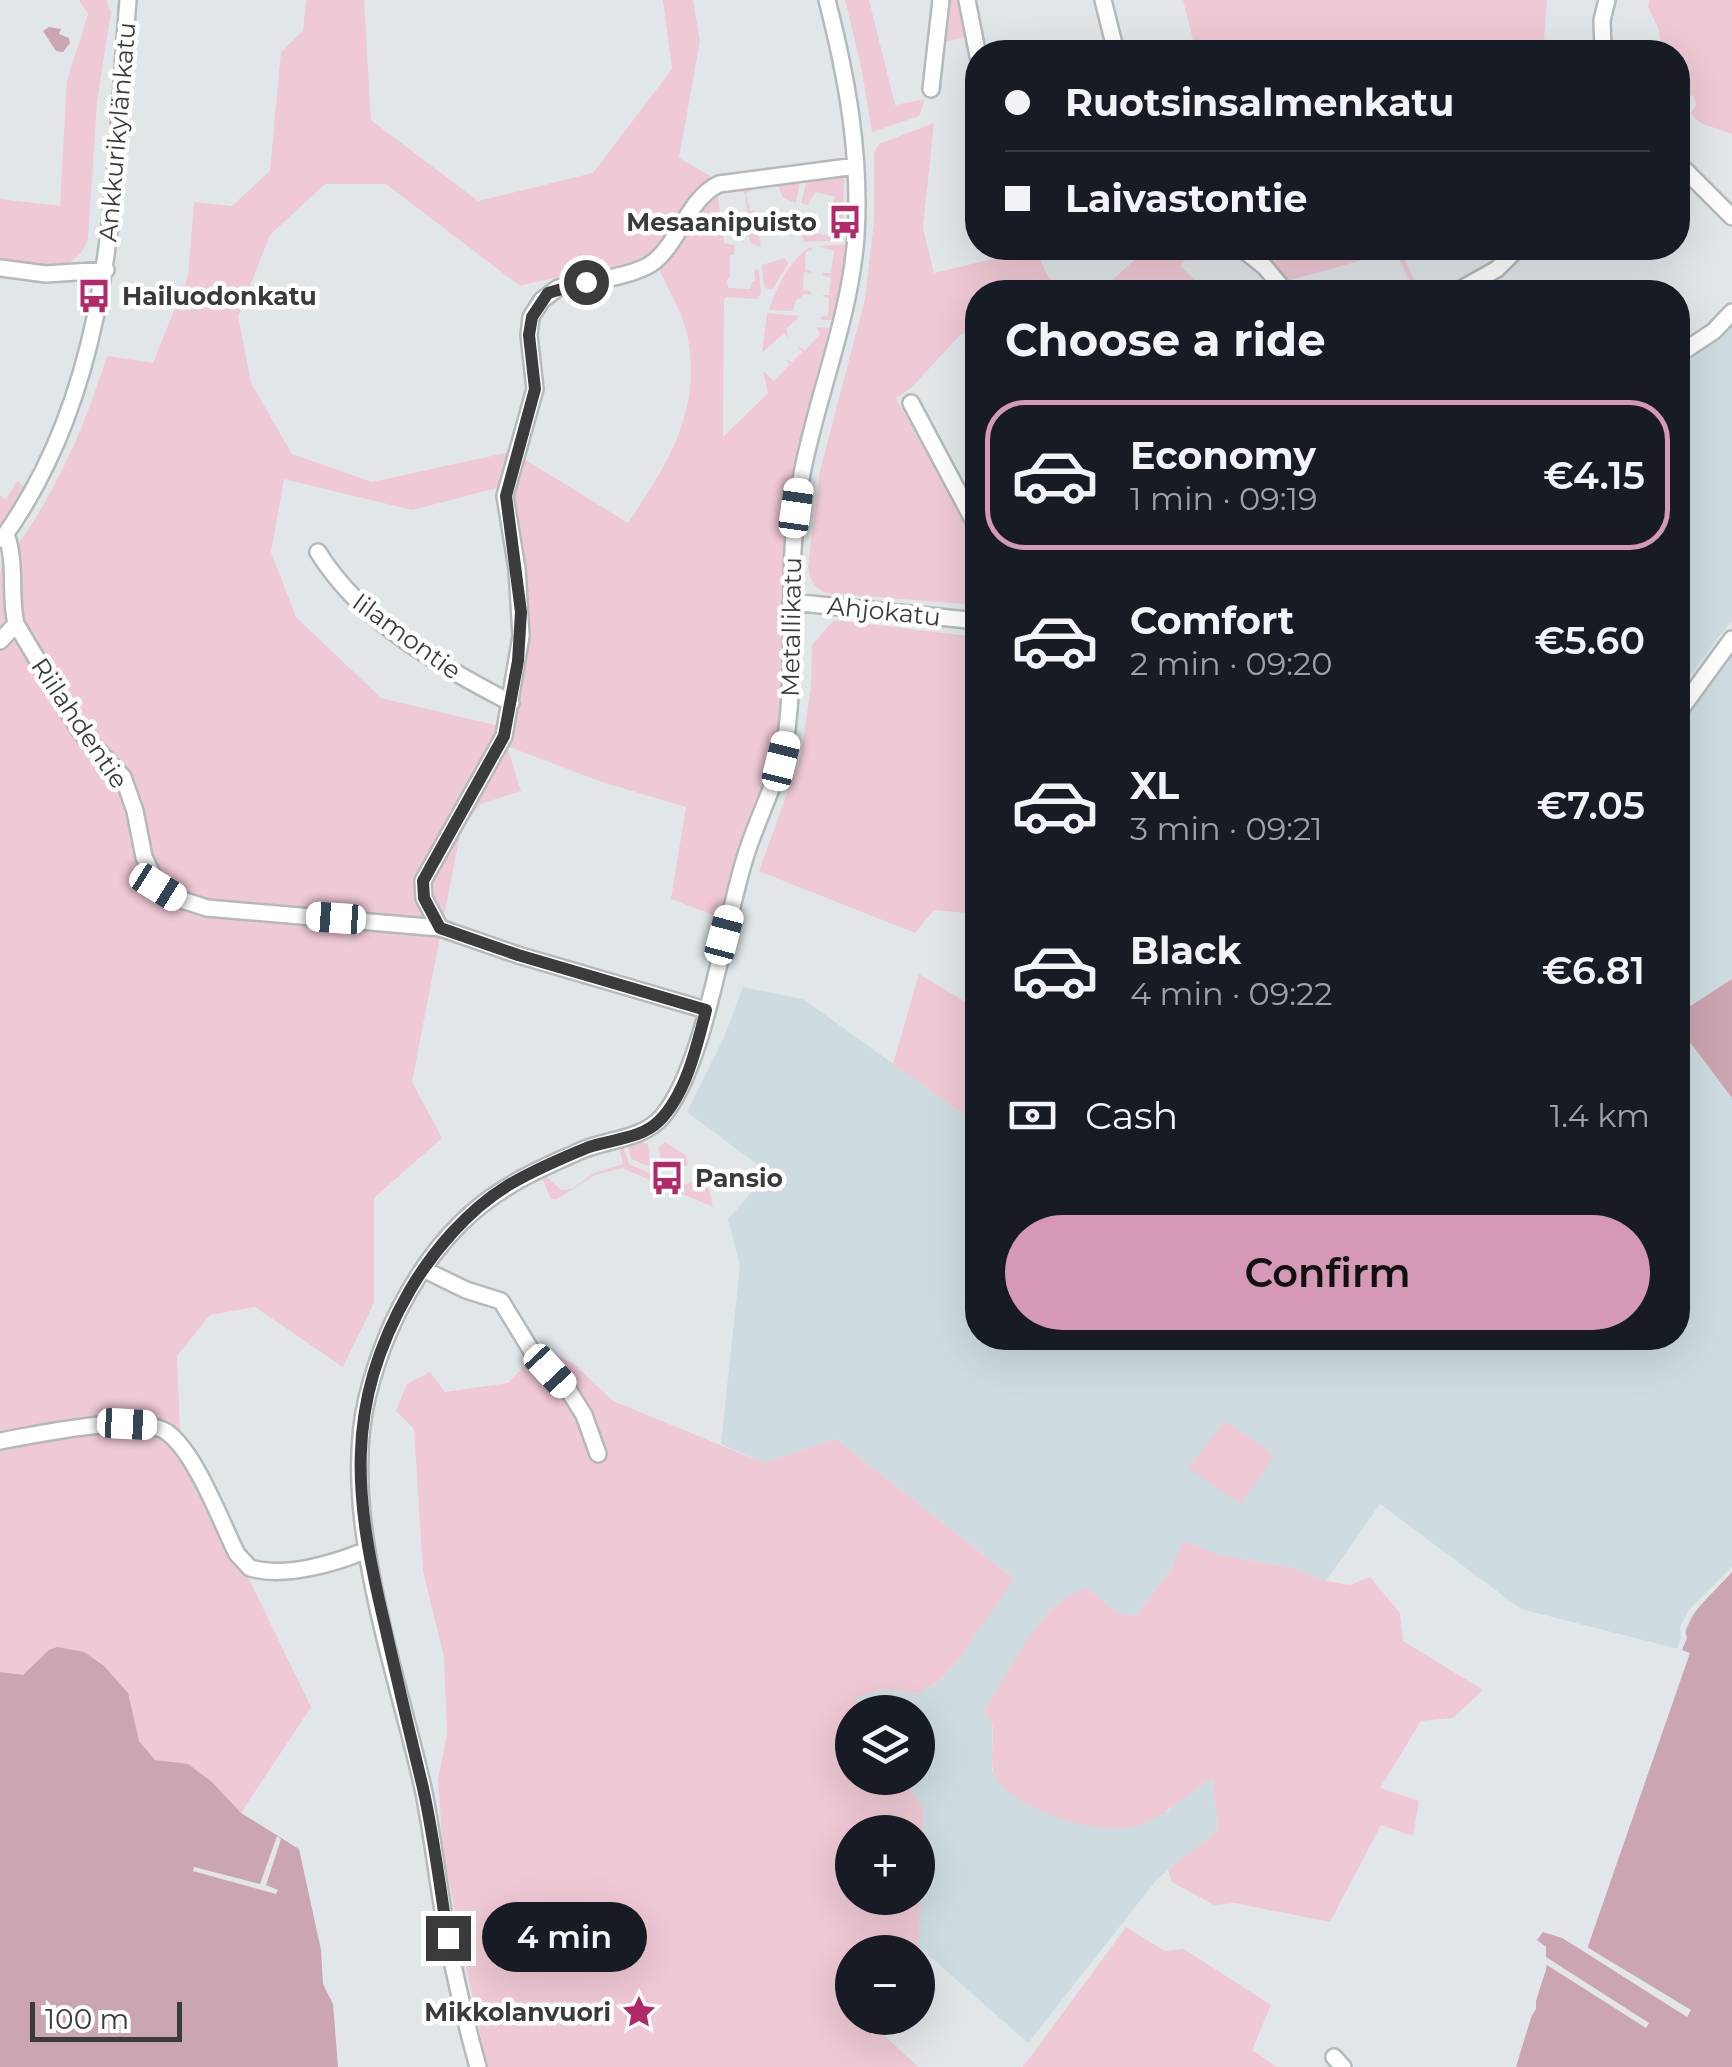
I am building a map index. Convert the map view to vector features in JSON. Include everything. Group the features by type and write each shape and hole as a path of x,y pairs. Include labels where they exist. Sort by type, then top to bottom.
{"street":[{"name":"Ankkurikylänkatu","path":"3,538 35,488 65,426 92,342 106,270 128,0"},
{"name":"Metallikatu","path":"423,1269 454,1231 506,1187 586,1149 642,1133 659,1122 686,1070 706,1010 746,853 766,805 786,738 793,532 800,484 842,328 853,266 856,166 847,84 827,0"},
{"path":"931,89 941,0"},
{"path":"967,0 975,40"},
{"path":"1103,0 1113,40"},
{"path":"1603,40 1607,0"},
{"path":"440,928 424,898 423,881 504,736 522,636 506,496 535,389 529,335 534,310 548,293 652,264 712,187 856,166"},
{"path":"1690,175 1732,217"},
{"path":"1257,260 1276,280"},
{"path":"1477,280 1506,260"},
{"path":"0,268 46,274 106,270"},
{"path":"1690,347 1714,331 1732,312"},
{"path":"911,403 965,505"},
{"name":"Riilahdentie","path":"3,538 14,560 11,604 16,624 80,731 122,776 136,811 144,857 158,887 176,898 207,908 440,928 706,1010"},
{"name":"Iilamontie","path":"318,552 344,589 401,637 511,703"},
{"name":"Ahjokatu","path":"791,602 965,620"},
{"path":"0,640 16,624"},
{"path":"1690,697 1732,639"},
{"path":"478,2067 448,1938 424,1794 367,1550 359,1465 366,1402 384,1341 423,1269 466,1290 501,1301 531,1350 569,1391 584,1415 598,1454"},
{"path":"0,1441 66,1429 149,1425 168,1432 185,1452 238,1554 250,1568 277,1572 335,1561 367,1550"}],"shaded area":[{"path":"79,0 106,0 111,12 97,102 88,239 81,252 63,265 39,267 0,261 0,199 60,206 67,81 88,14"},
{"path":"306,0 364,0 371,120 478,201 593,173 672,69 663,0 693,0 700,41 679,158 712,177 667,239 649,257 624,266 520,286 386,184 325,184 270,235 238,316 251,383 292,454 372,482 510,452 501,487 412,510 284,479 271,552 296,617 381,698 499,726 517,706 524,667 526,591 510,507 521,457 628,523 668,457 686,411 690,387 687,334 659,269 714,195 728,190 718,195 720,217 727,216 722,220 724,243 735,245 726,282 729,288 750,289 755,281 754,269 759,270 761,293 757,299 724,300 723,437 768,393 763,371 774,381 790,364 785,359 792,362 802,352 797,346 805,350 820,334 817,327 829,328 799,447 786,531 781,734 721,918 671,899 686,807 602,782 507,746 521,791 481,804 461,829 412,1082 442,1138 374,1198 374,1303 343,1367 255,1307 210,1315 177,1356 181,1456 247,1575 311,1707 241,1813 0,2067 0,570 36,518 63,468 107,356 153,363 188,276 194,202 232,206 270,171 281,52 303,31"},
{"path":"845,0 869,0 895,105 925,99 919,116 872,132"},
{"path":"946,0 961,0 965,37 943,42"},
{"path":"1183,0 1547,0 1544,40 1193,40"},
{"path":"1649,0 1732,0 1732,135 1699,122 1691,113 1696,105 1690,95 1690,40 1660,40"},
{"path":"49,27 61,29 59,34 69,38 63,52 56,51 43,31"},
{"path":"934,123 923,228 934,273 988,260 1041,260 1052,280 965,280 965,334 896,398 965,522 965,604 825,593 813,582 808,567 820,471 865,299 874,221 874,152 879,144"},
{"path":"839,175 844,179 843,240 804,242 800,227 805,227 806,233 828,235 835,218 830,209 835,197 815,192 808,205 801,203 807,179"},
{"path":"800,180 796,203 783,198 778,186 763,186"},
{"path":"754,186 754,190 746,193 750,211 757,210 753,214 757,231 764,231 759,235 761,247 750,243 748,217 741,218 747,214 745,193 735,190"},
{"path":"848,244 838,315 834,320 822,320 820,317 828,316 829,299 822,295 829,295 831,277 823,273 831,273 834,251 818,246"},
{"path":"811,247 813,250 806,251 805,269 813,273 804,272 803,290 811,294 796,300 793,311 769,310 791,266 804,252"},
{"path":"785,258 788,264 772,290 764,287 762,265"},
{"path":"1134,260 1185,260 1180,266 1195,280 1112,280"},
{"path":"1267,260 1363,260 1291,280"},
{"path":"1399,260 1405,260 1414,280 1409,280"},
{"path":"767,313 800,316 786,329 789,338 784,333 762,353"},
{"path":"1732,318 1732,620 1690,675 1690,360"},
{"path":"17,481 27,488 0,532 0,496 6,499"},
{"path":"834,620 965,636 965,913 934,910 915,933 759,871 801,755 811,687 812,645"},
{"path":"1732,649 1732,979 1690,1006 1690,707"},
{"path":"919,974 965,1002 965,1115 893,1064"},
{"path":"1732,979 1732,1098 1690,1042 1690,1006"},
{"path":"743,987 803,999 965,1115 965,1350 1690,1350 1690,1042 1732,1098 1732,1572 1721,1583 1682,1650 1521,1609 1380,1504 1326,1581 1292,1568 1216,1554 1185,1542 1170,1572 1136,1616 1118,1613 1086,1588 984,1711 992,1720 992,1772 1168,1812 1181,1797 1213,1778 1218,1831 1158,1878 1028,2043 935,1961 935,1935 918,1935 919,1915 935,1915 935,1815 923,1815 914,1795 935,1795 935,1695 861,1695 882,1689 918,1693 938,1682 956,1663 1013,1578 836,1439 764,1463 721,1444 740,1266 728,1219 750,1194 762,1168 687,1112 724,1037"},
{"path":"643,1142 648,1145 655,1169 631,1159 628,1146"},
{"path":"665,1142 686,1155 688,1165 676,1169 662,1162 658,1148"},
{"path":"623,1147 629,1164 662,1182 683,1185 698,1181 709,1189 713,1207 622,1168 595,1175 557,1199 551,1199 542,1178 546,1176 561,1190 572,1189 594,1173 623,1164"},
{"path":"542,1348 574,1364 613,1401 764,1463 836,1439 1014,1579 956,1663 938,1682 918,1693 882,1689 864,1695 835,1695 835,1795 914,1795 923,1809 923,1815 835,1815 835,1915 919,1915 919,1935 835,1935 835,2035 884,2035 918,2067 487,2067 443,1853 438,1779 447,1734 444,1657 423,1571 414,1429 396,1411 407,1384 430,1372 445,1392 508,1383"},
{"path":"1225,1421 1273,1457 1241,1504 1188,1468"},
{"path":"1184,1541 1216,1554 1292,1568 1326,1581 1350,1585 1370,1577 1400,1613 1403,1641 1483,1690 1453,1718 1421,1721 1380,1788 1419,1801 1413,1836 1381,1825 1330,1922 1235,1903 1214,1905 1172,1882 1168,1870 1218,1831 1213,1778 1156,1818 1119,1829 1079,1823 1037,1809 1003,1787 994,1774 992,1721 984,1711 1041,1622 1070,1595 1086,1588 1118,1613 1136,1616 1170,1572"},
{"path":"1732,1572 1732,2067 1516,2067 1546,1970 1546,1947 1537,1940 1543,1932 1586,1952 1690,1653 1682,1650 1688,1626 1699,1607"},
{"path":"57,1647 84,1652 104,1666 128,1693 139,1741 155,1760 188,1764 212,1782 241,1813 299,1849 321,1950 323,1984 333,2004 338,2067 0,2067 0,1672 23,1675"},
{"path":"1126,1927 1165,1951 1184,1949 1271,2005 1252,2050 1277,2067 1023,2067"}],"pier":[{"path":"1732,1567 1732,1572 1693,1613 1682,1650 1677,1649 1680,1627 1689,1610"},
{"path":"277,1836 281,1839 266,1885 278,1890 276,1894 193,1871 194,1867 260,1884"},
{"path":"1567,1935 1691,2010 1687,2017 1564,1939"},
{"path":"1538,1943 1546,1947 1546,1957 1649,2023 1646,2028 1547,1965 1516,2067 1511,2067 1541,1969"}],"place":[{"name":"Mesaanipuisto","path":"845,222"},
{"name":"Hailuodonkatu","path":"94,296"},
{"name":"Pansio","path":"667,1178"},
{"name":"Mikkolanvuori","path":"639,2012"}],"route":[{"path":"448,1938 424,1794 367,1550 359,1465 363,1416 372,1378 384,1341 414,1282 435,1252 482,1206 506,1187 538,1171 601,1143 642,1133 659,1122 671,1105 697,1044 706,1010 440,928 424,898 423,881 434,857 504,736 515,680 522,636 521,612 506,496 535,389 529,335 532,317 548,293 586,282"}]}
